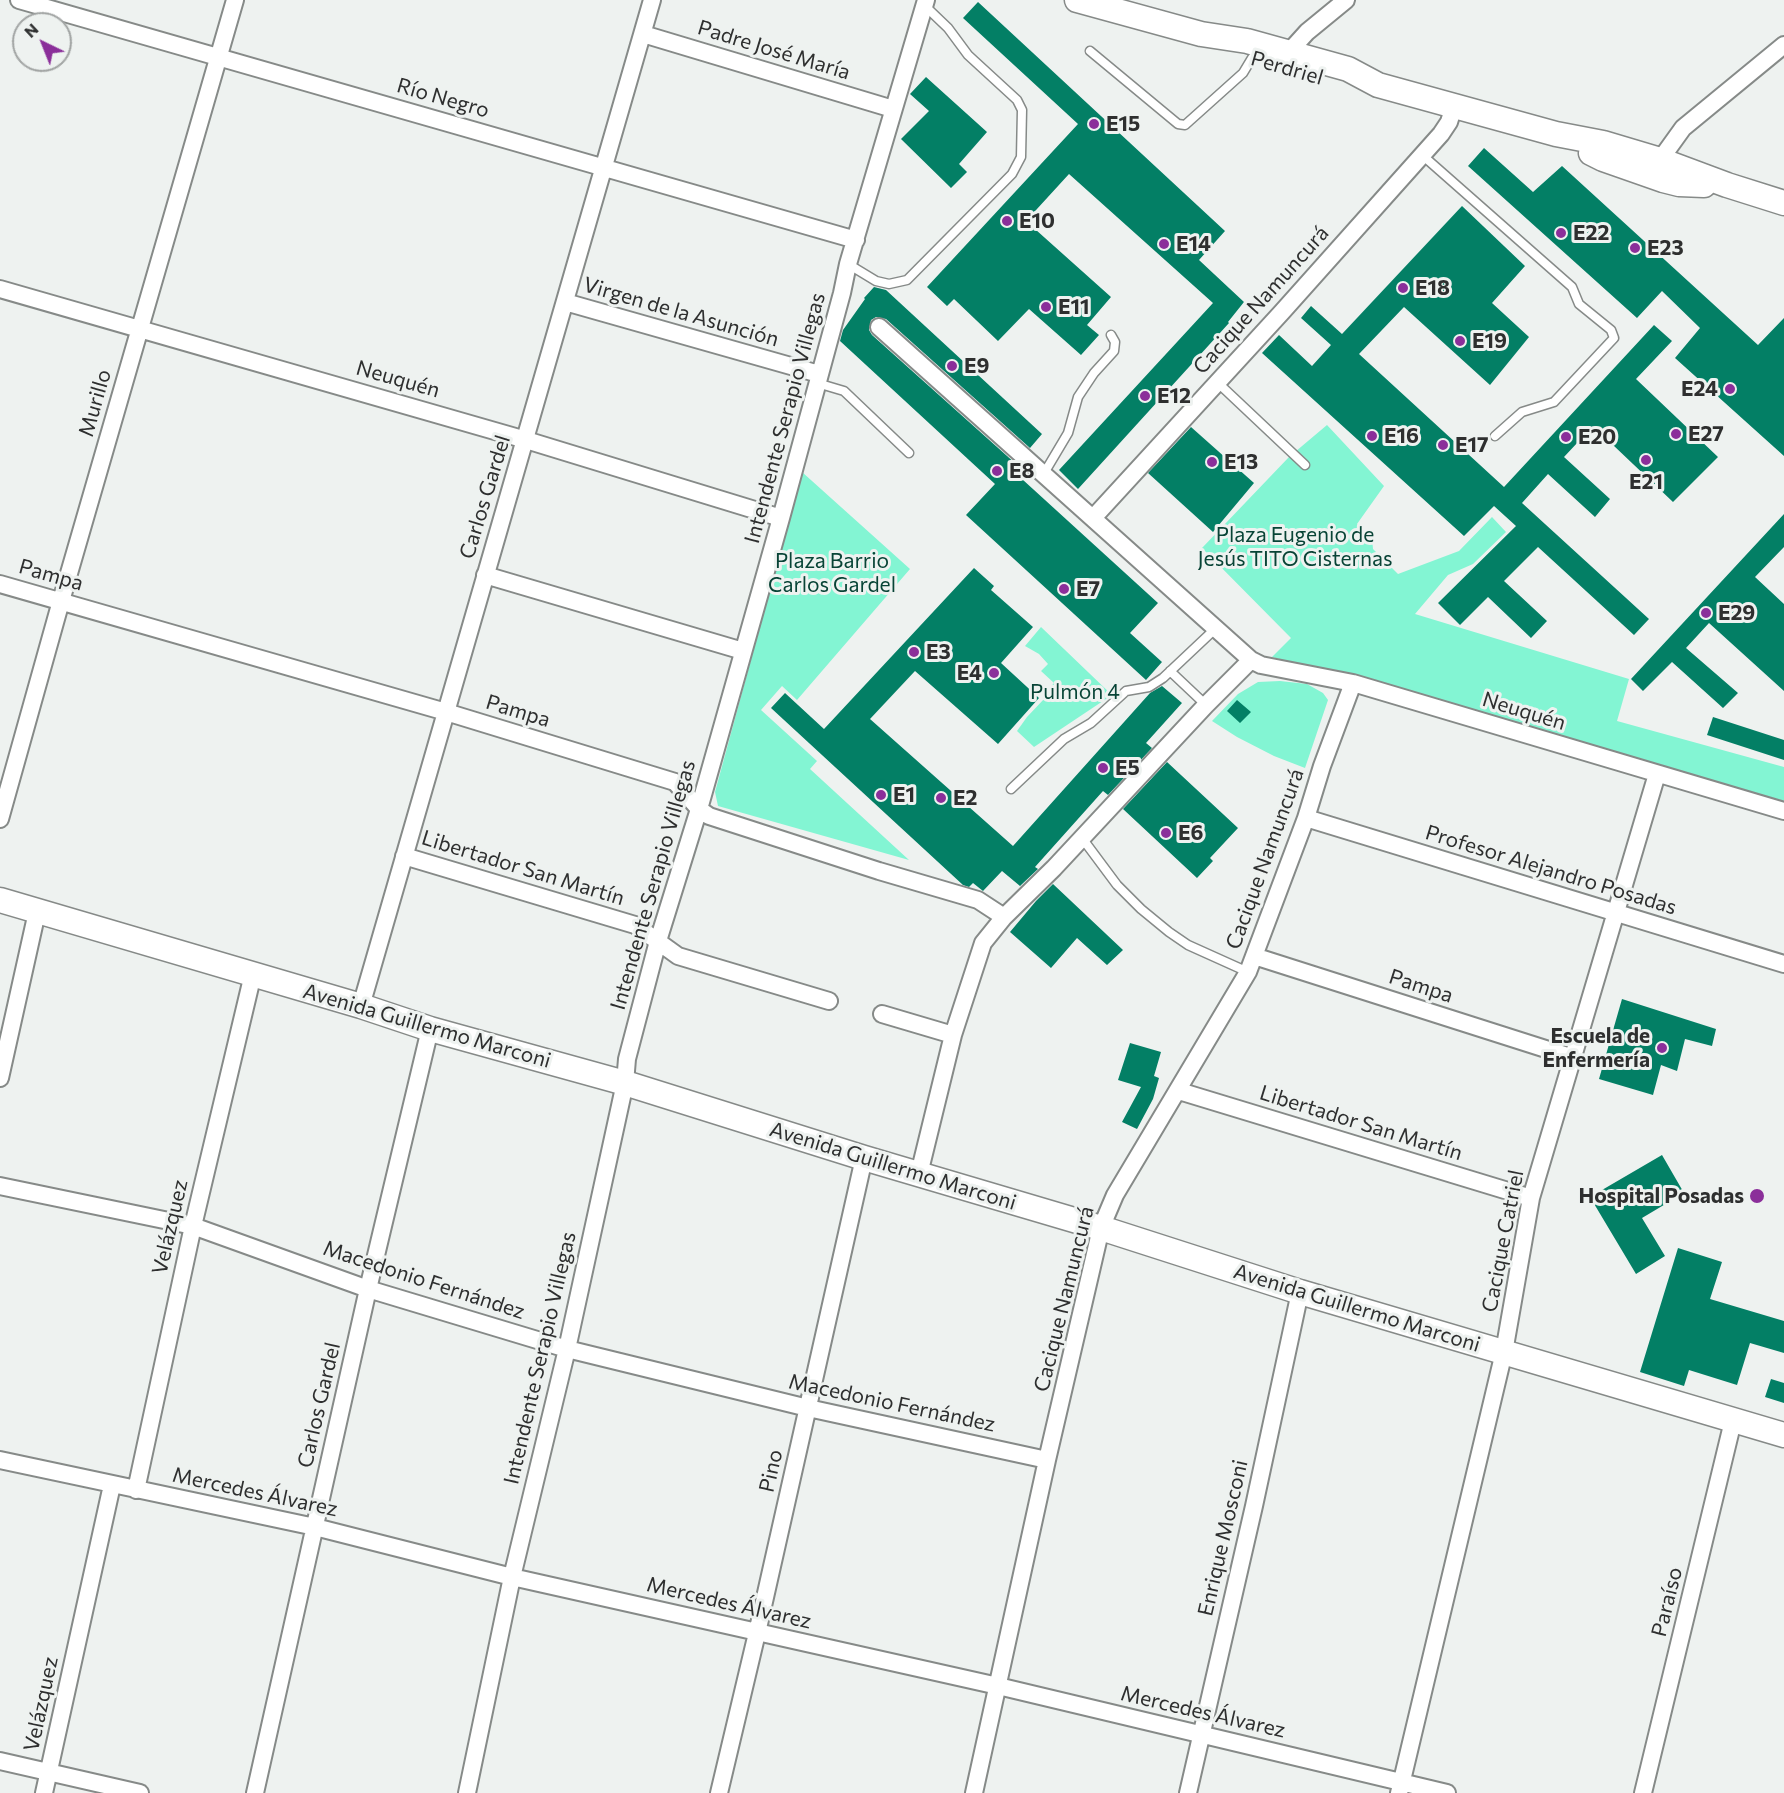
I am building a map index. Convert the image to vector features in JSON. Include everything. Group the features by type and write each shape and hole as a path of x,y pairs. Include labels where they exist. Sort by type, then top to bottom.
{"main road":[{"path":"1077,0 1201,34 1247,41 1348,69 1378,85 1556,134 1603,143 1784,203"},
{"name":"Perdriel","path":"1201,34 1236,53 1252,58 1339,83 1378,85"},
{"path":"1556,134 1603,159 1663,180 1679,184 1727,185"},
{"name":"Avenida Guillermo Marconi","path":"0,900 362,1006 430,1029 625,1083 864,1158 1101,1228 1300,1292 1784,1435"}],"street":[{"name":"Río Negro","path":"19,0 856,240"},
{"name":"Murillo","path":"0,819 235,0"},
{"name":"Carlos Gardel","path":"362,1006 652,0"},
{"path":"1288,53 1307,32 1346,0"},
{"name":"Intendente Serapio Villegas","path":"467,1793 512,1577 567,1349 625,1083 627,1059 658,941 699,809 781,518 848,264 925,3"},
{"name":"Padre José María","path":"642,34 893,109"},
{"path":"1660,160 1683,128 1784,45"},
{"name":"Cacique Namuncurá","path":"1093,518 1441,134 1449,122 1454,106"},
{"name":"Neuquén","path":"0,289 526,440 781,518"},
{"name":"Virgen de la Asunción","path":"565,303 818,378"},
{"path":"879,327 1251,660 1004,917 983,943 953,1035 919,1174"},
{"path":"485,575 744,651"},
{"name":"Pampa","path":"0,584 446,712 675,782 699,809 718,820 978,900 1004,917"},
{"name":"Neuquén","path":"1251,660 1261,665 1353,683 1784,811"},
{"name":"Cacique Namuncurá","path":"974,1793 1047,1460 1101,1228 1115,1195 1179,1091 1251,964 1306,818 1322,766 1353,683"},
{"name":"Cacique Catriel","path":"1400,1788 1504,1352 1531,1198 1657,774"},
{"name":"Profesor Alejandro Posadas","path":"1306,818 1784,964"},
{"name":"Libertador San Martín","path":"404,856 635,925 678,956 829,1000"},
{"path":"0,1078 37,912"},
{"name":"Pampa","path":"1251,964 1574,1058"},
{"name":"Velázquez","path":"136,1490 193,1226 253,974"},
{"path":"882,1014 953,1035"},
{"name":"Carlos Gardel","path":"255,1793 368,1289 430,1029"},
{"name":"Libertador San Martín","path":"1179,1091 1531,1198"},
{"name":"Pino","path":"719,1793 864,1158"},
{"name":"Macedonio Fernández","path":"0,1186 193,1226 368,1289 567,1349 808,1408 1047,1460"},
{"name":"Enrique Mosconi","path":"1188,1793 1300,1292"},
{"name":"Paraíso","path":"1643,1793 1733,1421"},
{"name":"Mercedes Álvarez","path":"0,1460 315,1527 512,1577 998,1686 1202,1735 1400,1788 1447,1793"},
{"name":"Velázquez","path":"44,1793 112,1485"},
{"path":"0,1761 140,1793"}],"lane":[{"path":"848,264 876,281 889,284 907,280 1012,174 1021,158 1022,110 1017,100 968,55 925,3"},
{"path":"1090,51 1179,124 1185,125 1243,73 1252,58"},
{"path":"1421,154 1572,287 1579,304 1611,330 1614,338 1554,402 1522,412 1495,436"},
{"path":"1043,475 1068,433 1078,398 1094,373 1114,351 1115,342 1111,334"},
{"path":"818,378 844,391 909,453"},
{"path":"1217,382 1305,465"},
{"path":"1011,789 1064,739 1091,723 1126,691 1149,687 1170,671 1215,629"},
{"path":"1170,671 1206,705"},
{"path":"1082,838 1117,885 1169,932 1188,945 1251,964"}],"green space":[{"name":"Plaza Eugenio de Jesús TITO Cisternas","path":"1327,425 1384,486 1357,524 1372,537 1373,549 1398,574 1459,551 1492,517 1506,532 1473,564 1448,575 1415,614 1629,679 1617,721 1784,767 1784,801 1272,657 1291,638 1202,548 1289,457"},
{"name":"Plaza Barrio Carlos Gardel","path":"802,472 910,569 797,700 782,686 761,710 817,761 810,769 909,860 718,806 715,792"},
{"name":"Pulmón 4","path":"1041,627 1112,695 1034,747 1017,731 1044,699 1043,696 1054,683 1041,671 1048,664 1039,654 1025,646"},
{"path":"1280,681 1307,684 1323,693 1328,700 1305,768 1274,756 1212,721 1238,694 1258,682"}],"building":[{"path":"978,2 1225,231 1199,260 1244,302 1229,323 1078,489 1059,470 1213,303 1069,174 1026,221 1111,297 1087,325 1099,335 1081,355 1029,309 998,341 954,299 947,306 927,287 1078,124 963,18"},
{"path":"926,77 987,132 959,164 967,172 951,188 901,139 929,111 910,94"},
{"path":"1484,148 1533,192 1562,166 1758,345 1784,318 1784,456 1675,358 1700,328 1662,291 1637,318 1468,166"},
{"path":"1462,206 1525,266 1492,303 1529,337 1490,385 1404,307 1359,354 1504,487 1654,325 1672,341 1636,379 1718,457 1673,502 1593,426 1564,457 1610,499 1595,517 1548,474 1522,503 1649,619 1634,635 1538,547 1504,581 1547,621 1531,638 1488,597 1460,625 1438,603 1516,526 1494,506 1464,536 1262,353 1279,335 1312,366 1331,345 1301,318 1311,306 1342,334"},
{"path":"874,287 886,290 1042,434 1030,448 886,319 876,317 871,320 869,330 872,335 1016,464 1011,469 1158,603 1130,633 1162,662 1146,680 966,515 995,484 840,341 843,330"},
{"path":"1191,427 1254,483 1213,532 1148,473"},
{"path":"1784,514 1784,547 1755,577 1784,604 1784,691 1709,623 1686,648 1738,693 1723,708 1672,662 1643,691 1631,679"},
{"path":"974,568 994,586 991,590 1033,627 1001,663 1039,698 998,744 915,671 870,719 1013,846 1150,693 1162,686 1182,703 1146,743 1152,748 1108,795 1103,791 1035,867 1038,869 1020,886 1002,871 983,891 973,883 969,887 963,885 771,708 785,693 824,729"},
{"path":"1237,700 1251,712 1240,723 1227,711"},
{"path":"1713,717 1784,740 1784,760 1707,735"},
{"path":"1167,762 1238,828 1210,858 1213,861 1197,878 1123,809"},
{"path":"1053,884 1123,950 1107,965 1077,938 1051,968 1010,932"},
{"name":"Escuela de Enfermería","path":"1622,999 1716,1029 1712,1046 1685,1039 1677,1071 1661,1065 1653,1095 1599,1079"},
{"path":"1130,1043 1161,1052 1154,1076 1159,1078 1153,1099 1137,1129 1122,1122 1141,1087 1118,1080"},
{"path":"1662,1155 1684,1193 1642,1218 1665,1256 1636,1274 1590,1197"},
{"path":"1678,1248 1722,1262 1710,1299 1784,1321 1784,1353 1750,1343 1737,1385 1689,1370 1684,1386 1640,1372"},
{"path":"1771,1379 1784,1383 1784,1403 1765,1397"}],"place":[{"name":"E15","path":"1094,124"},
{"name":"E10","path":"1007,221"},
{"name":"E22","path":"1561,233"},
{"name":"E14","path":"1164,244"},
{"name":"E23","path":"1635,248"},
{"name":"E18","path":"1403,288"},
{"name":"E11","path":"1046,307"},
{"name":"E19","path":"1460,341"},
{"name":"E9","path":"952,366"},
{"name":"E24","path":"1730,389"},
{"name":"E12","path":"1145,396"},
{"name":"E27","path":"1676,434"},
{"name":"E16","path":"1372,436"},
{"name":"E20","path":"1566,437"},
{"name":"E17","path":"1443,445"},
{"name":"E21","path":"1646,460"},
{"name":"E13","path":"1212,462"},
{"name":"E8","path":"997,471"},
{"name":"E7","path":"1064,589"},
{"name":"E29","path":"1706,613"},
{"name":"E3","path":"914,652"},
{"name":"E4","path":"994,673"},
{"name":"E5","path":"1103,768"},
{"name":"E1","path":"881,795"},
{"name":"E2","path":"941,798"},
{"name":"E6","path":"1166,833"},
{"name":"Escuela de Enfermería","path":"1662,1048"},
{"name":"Hospital Posadas","path":"1757,1196"}]}
